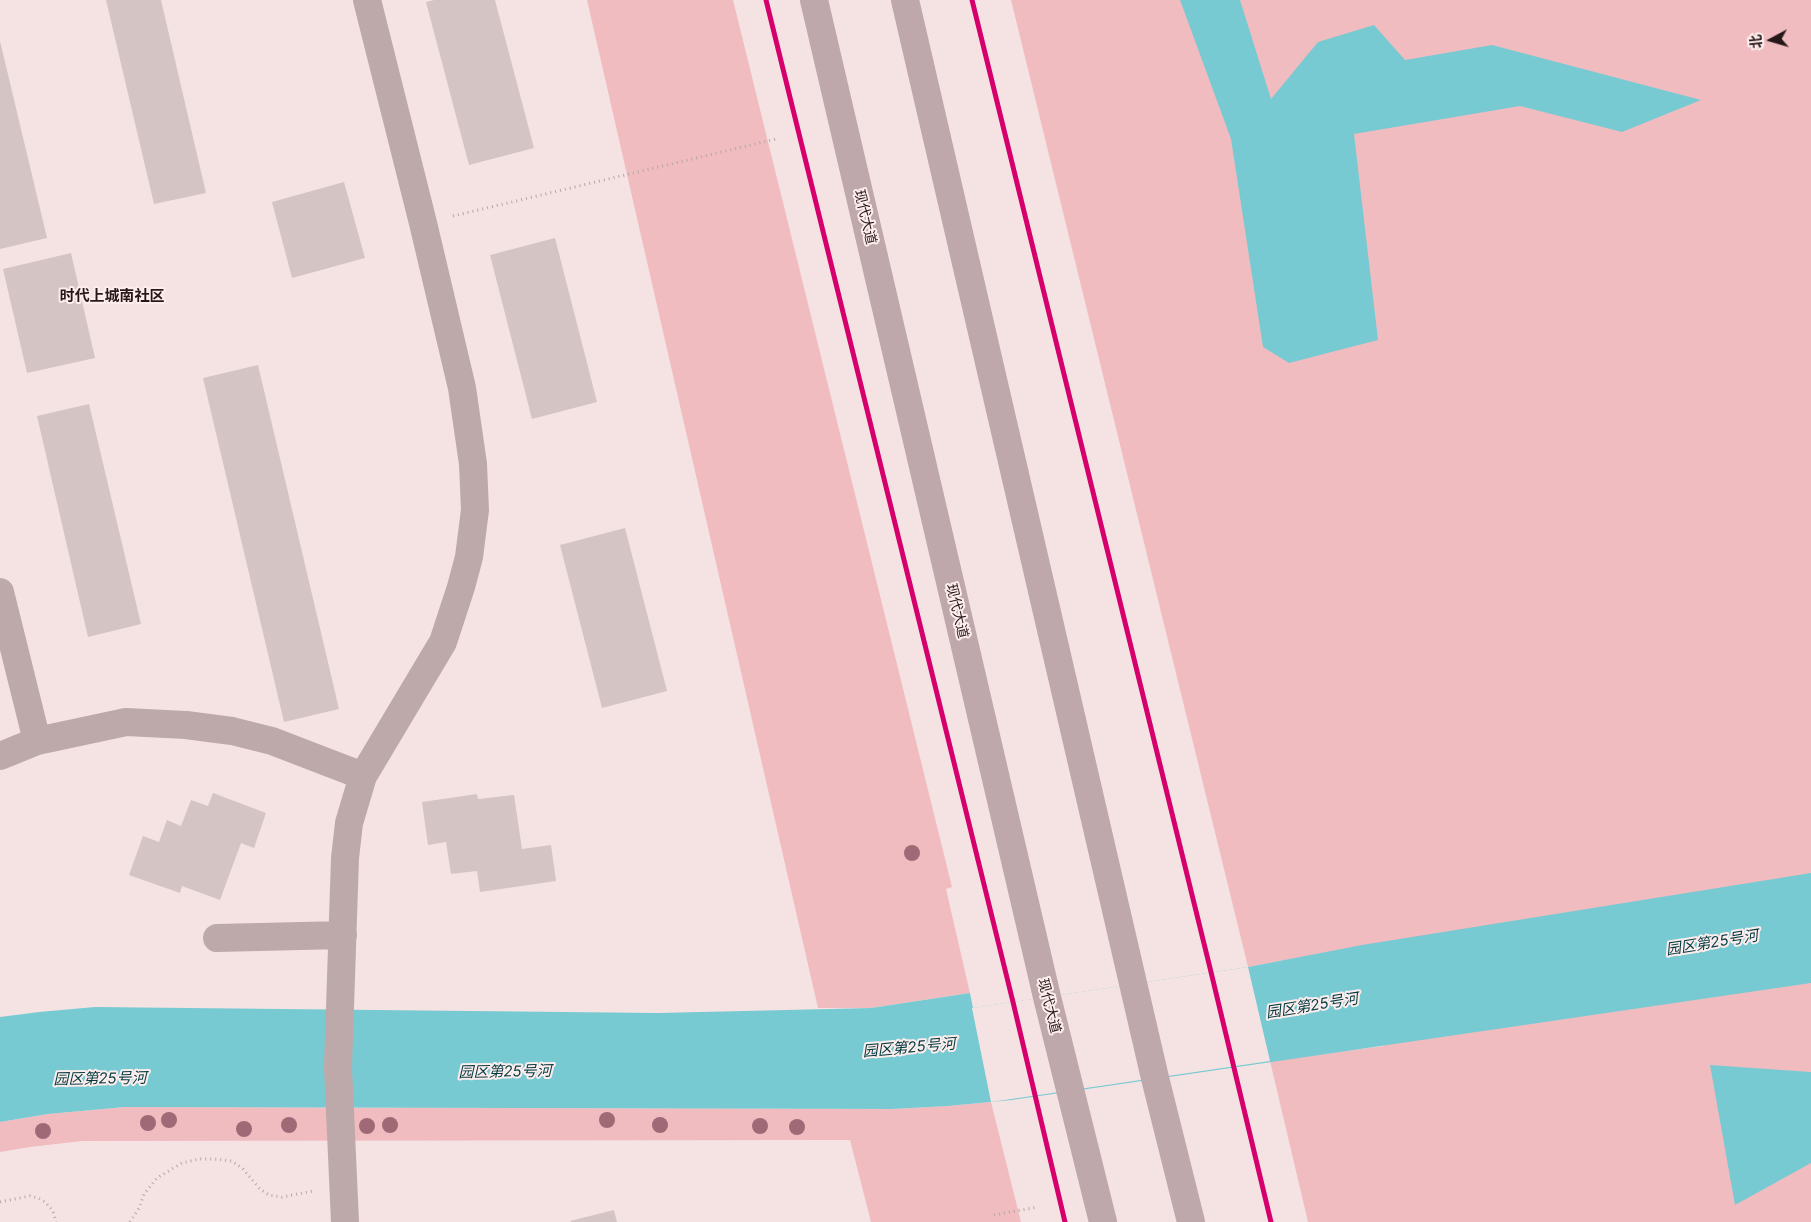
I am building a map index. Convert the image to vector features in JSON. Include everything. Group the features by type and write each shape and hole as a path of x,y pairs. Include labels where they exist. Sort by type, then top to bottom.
{"main road":[{"name":"现代大道","path":"814,0 1047,997 1103,1222"},
{"path":"905,0 1133,984 1191,1222"}],"street":[{"path":"345,1222 338,1067 345,858 349,823 364,776 443,642 462,587 469,557 475,510 473,464 462,388 367,0"},
{"path":"0,592 37,741"},
{"path":"0,756 37,741 126,722 186,725 232,731 272,741 364,776"},
{"path":"217,938 343,935"}],"path":[{"path":"423,224 776,138"},
{"path":"130,1222 139,1208 144,1194 157,1178 182,1163 198,1159 232,1161 243,1169 260,1189 269,1195 282,1196 319,1190"},
{"path":"0,1202 18,1197 30,1196 38,1198 45,1202 53,1211 56,1222"},
{"path":"994,1216 1038,1207"}],"shaded area":[{"path":"587,0 733,0 952,887 946,889 970,993 871,1008 818,1008"},
{"path":"1011,0 1811,0 1811,1222 1308,1222 1270,1061 1384,1046 1360,946 1248,967"},
{"path":"991,1102 1021,1222 871,1222 850,1140 82,1141 0,1152 0,1122 48,1114 125,1107 892,1109"}],"water":[{"path":"1180,0 1240,0 1271,99 1318,42 1374,25 1405,60 1492,45 1701,100 1622,132 1520,106 1354,134 1378,340 1289,363 1263,347 1231,139"},
{"name":"园区第25号河","path":"1811,873 1811,983 1012,1100 892,1109 125,1107 48,1114 0,1122 0,1017 95,1007 658,1013 871,1008 970,993 973,1008 1248,967 1362,945"},
{"path":"1710,1065 1811,1072 1811,1163 1735,1205"}],"pier":[{"path":"1248,967 1270,1061 991,1102 972,1008"}],"building":[{"path":"106,0 161,0 206,193 154,204"},
{"path":"434,0 495,0 534,148 469,165 426,2"},
{"path":"0,41 47,238 0,249"},
{"path":"344,182 365,258 292,278 272,202"},
{"path":"555,238 597,402 532,419 490,255"},
{"path":"71,253 95,358 27,373 3,269"},
{"path":"258,365 339,709 284,722 203,378"},
{"path":"89,404 141,624 88,637 37,416"},
{"path":"625,528 667,691 602,708 560,545"},
{"path":"213,793 266,813 254,848 241,843 220,900 182,886 180,893 129,875 143,836 159,842 167,820 181,826 191,800 208,806"},
{"path":"477,794 478,799 514,795 522,849 551,845 556,881 480,892 477,871 451,874 446,842 428,845 422,802"},
{"path":"614,1210 617,1222 570,1221"}],"cycle path":[{"path":"766,0 1013,1002 1065,1222"},
{"path":"972,0 1271,1222"}],"district":[{"name":"时代上城南社区","path":"112,296"}]}
